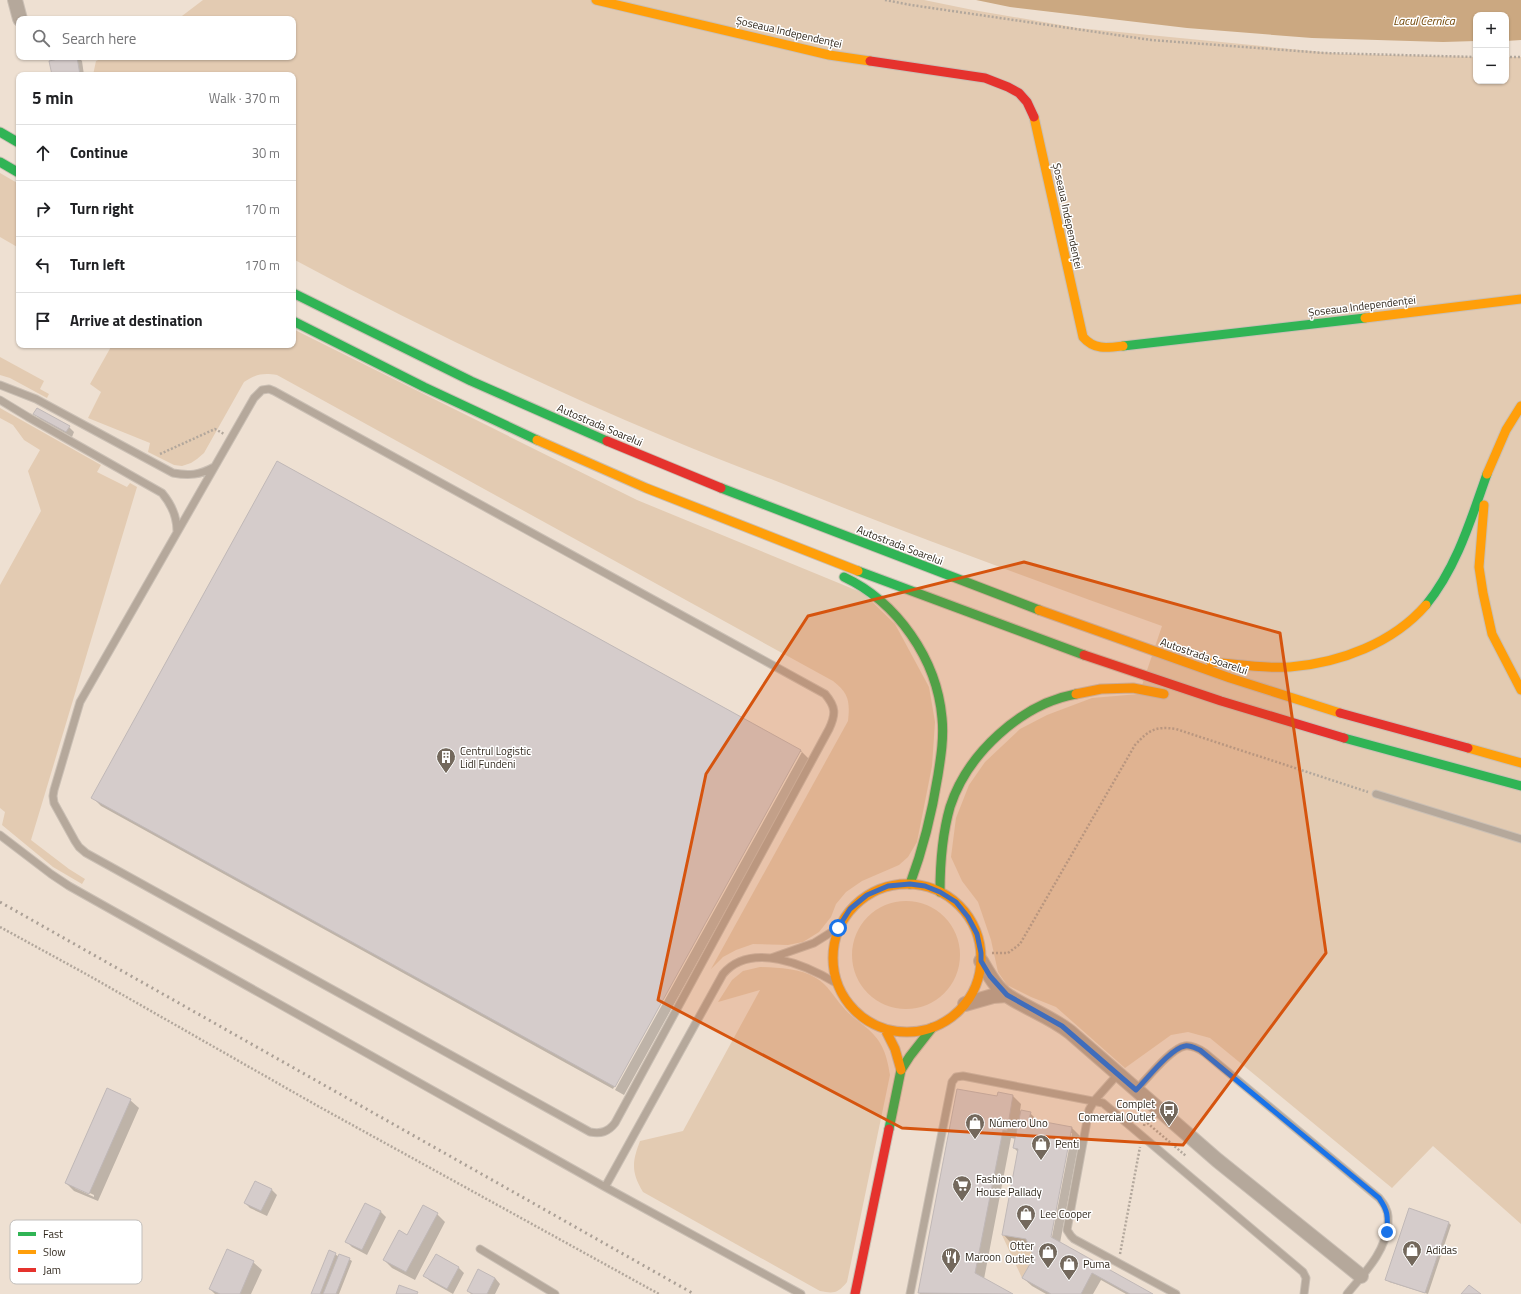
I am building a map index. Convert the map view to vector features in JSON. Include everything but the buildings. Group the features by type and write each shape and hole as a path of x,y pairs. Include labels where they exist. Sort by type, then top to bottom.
{"main road":[{"name":"Șoseaua Independenței","path":"596,0 829,55 985,78 1001,83 1017,92 1026,101 1034,117 1083,337 1089,344 1098,348 1110,348 1521,299"},
{"path":"0,132 16,141"},
{"path":"0,162 16,171"},
{"name":"Autostrada Soarelui","path":"296,294 403,349 491,390 577,429 729,493 971,585 1176,660 1287,696 1521,763"},
{"path":"296,324 464,407 646,488 941,603 1086,657 1270,716 1398,753 1521,786"},
{"path":"1176,660 1265,667 1290,667 1334,660 1382,640 1403,626 1422,609 1435,593 1461,544 1499,444 1516,412 1521,406"},
{"path":"1487,474 1479,567 1492,634 1521,690"},
{"path":"714,515 736,533"},
{"path":"836,574 857,583 882,600 905,626 924,654 936,689 941,712 943,732 941,754 925,843 910,884"},
{"path":"940,892 940,851 949,812 963,779 979,756 997,735 1020,716 1072,693 1116,688 1148,690 1176,697"},
{"path":"1197,703 1270,716"},
{"path":"910,884 925,886 940,892 956,902 968,917 977,934 981,957 979,976 974,991 956,1014 945,1022 932,1028 909,1032 886,1029 869,1022 855,1012 844,998 836,983 832,964 833,946 838,928 850,909 867,895 888,886 910,884"},
{"path":"855,1294 901,1070 932,1028"},
{"path":"886,1029 892,1040 901,1070"}],"street":[{"path":"15,0 19,16"},
{"path":"981,957 990,976 1007,995 1062,1026 1217,1160 1361,1276"},
{"path":"965,1004 993,996 1007,995"}],"lane":[{"path":"0,385 36,399 173,473 195,475 206,472 215,467"},
{"path":"269,389 825,694 831,701 834,711 833,720 829,730 611,1128 604,1132 590,1132 86,853 79,847 54,803 53,796 80,702 177,533 257,394 262,390 269,389"},
{"path":"0,400 28,418 162,493 170,502 174,512 177,522 177,533"},
{"path":"1376,794 1521,839"},
{"path":"0,835 69,886 605,1187 801,1294"},
{"path":"605,1187 723,974 730,966 742,960 771,958 814,943 838,928"},
{"path":"771,958 808,968 836,983"},
{"path":"1136,1090 1168,1056 1180,1047 1193,1047 1205,1053 1379,1198 1388,1214 1385,1240 1375,1261 1347,1294"},
{"path":"1118,1074 1094,1101 1089,1110 1067,1230 1070,1236 1074,1239 1176,1294"},
{"path":"910,1294 953,1078 956,1076 963,1076 1104,1104 1303,1272 1306,1278 1304,1294"},
{"path":"480,1249 555,1294"}],"path":[{"path":"885,0 1152,40 1324,54 1473,57"},
{"path":"1509,57 1521,57"},
{"path":"148,460 215,429 231,438"},
{"path":"981,957 1008,953 1020,944 1135,745 1150,730 1163,727 1176,729 1376,794"},
{"path":"0,927 25,939 355,1127 659,1294"},
{"path":"1118,1262 1145,1121 1186,1156"}],"highlighted area":[{"path":"1024,562 1280,633 1326,953 1183,1145 902,1128 658,1000 706,774 808,616"}],"shaded area":[{"path":"203,0 924,0 1078,28 1342,54 1473,57 1473,84 1509,84 1509,57 1521,57 1521,1224 1433,1146 1392,1188 1210,1038 1188,1032 1171,1035 1125,1068 1056,1007 1007,985 998,972 991,940 978,902 962,881 951,857 956,818 969,785 985,762 1020,729 1047,715 1092,698 1139,694 1162,626 917,536 678,443 523,375 384,307 296,261 296,72 94,72 96,61 98,60 296,60 296,16 182,16"},
{"path":"0,173 16,182 16,246 0,237"},
{"path":"296,330 637,500 863,593 895,624 929,687 935,722 932,766 917,842 908,857 899,865 862,881 846,892 836,904 831,917 819,932 803,942 788,945 753,944 736,950 723,957 711,969 848,721 849,708 847,698 838,685 277,375 260,375 252,377 244,382 204,453 191,463 182,466 174,465 148,452 150,443 88,418 101,392 90,384 110,348 296,348"},
{"path":"0,357 44,381 40,389 49,394 47,398 10,378 0,375"},
{"path":"0,408 101,465 97,472 127,487 130,483 137,487 31,840 69,869 85,879 82,884 53,867 2,825 5,812 0,808 0,585 41,511 28,471 40,450 24,440 13,425 0,418"},
{"path":"906,901 927,905 945,916 956,934 960,955 956,976 945,994 927,1005 906,1009 885,1005 867,994 856,976 852,955 856,934 867,916 885,905"},
{"path":"760,967 796,970 810,975 820,981 849,1013 868,1029 881,1044 884,1050 890,1075 847,1282 835,1292 820,1291 643,1192 636,1179 634,1161 640,1141 683,1131 760,990 718,1002 732,980 743,971"},
{"path":"1002,1235 1026,1239 1034,1257 1022,1278"}],"water":[{"name":"Lacul Cernica","path":"976,0 1521,0 1521,40 1509,41 1509,12 1473,12 1473,41 1443,42 1312,38 1187,28 1010,7"}],"railway":[{"path":"0,902 694,1294"}],"traffic: fast":[{"path":"0,132 16,141"},
{"path":"0,162 16,171"},
{"path":"296,294 471,381 607,441"},
{"path":"1123,346 1365,318"},
{"path":"296,323 424,387 537,440"},
{"path":"1426,605 1437,590 1455,559 1487,474"},
{"path":"721,488 1039,610"},
{"path":"858,571 1084,655"},
{"path":"844,577 881,601 897,617 923,654 939,696 943,732 939,768 927,831 910,884"},
{"path":"940,892 940,870 947,818 958,787 969,768 999,734 1016,720 1036,708 1055,700 1076,694"},
{"path":"1344,738 1521,786"},
{"path":"889,1129 901,1070 932,1028"}],"traffic: slow":[{"path":"596,0 829,55 870,61"},
{"path":"1034,117 1083,337 1096,346 1123,346"},
{"path":"1365,318 1521,299"},
{"path":"1487,474 1506,430 1521,406"},
{"path":"537,440 646,488 858,571"},
{"path":"1484,505 1479,567 1483,593 1492,634 1521,690"},
{"path":"1211,662 1260,667 1290,667 1328,661 1346,656 1382,640 1398,630 1426,605"},
{"path":"1039,610 1230,678 1340,713"},
{"path":"1076,694 1101,689 1133,688 1164,694"},
{"path":"1468,748 1521,763"},
{"path":"914,884 928,887 948,896 964,911 969,917 978,937 981,958 980,972 972,993 969,999 954,1015 948,1020 928,1029 914,1032 900,1032 886,1029 866,1020 845,999 834,972 833,951 836,937 845,917 866,896 893,885 914,884"},
{"path":"885,1029 895,1049 901,1070"}],"traffic: jam":[{"path":"870,61 985,78 1019,93 1027,102 1034,117"},
{"path":"607,441 721,488"},
{"path":"1084,655 1221,701 1344,738"},
{"path":"1340,713 1468,748"},
{"path":"855,1294 889,1129"}],"place":[{"name":"Centrul Logistic Lidl Fundeni","path":"446,774"},
{"name":"Complet Comercial Outlet","path":"1169,1127"},
{"name":"Número Uno","path":"975,1140"},
{"name":"Penti","path":"1041,1161"},
{"name":"Fashion House Pallady","path":"962,1202"},
{"name":"Lee Cooper","path":"1026,1231"},
{"name":"Adidas","path":"1412,1267"},
{"name":"Otter Outlet","path":"1048,1269"},
{"name":"Maroon","path":"951,1274"},
{"name":"Puma","path":"1069,1281"}],"route":[{"path":"838,928 850,909 867,895 888,886 910,884 925,886 940,892 956,902 968,917 977,934 981,961 990,976 1007,995 1062,1026 1136,1090 1174,1050 1186,1046 1193,1047 1205,1053 1379,1198 1388,1214 1387,1232"}]}
